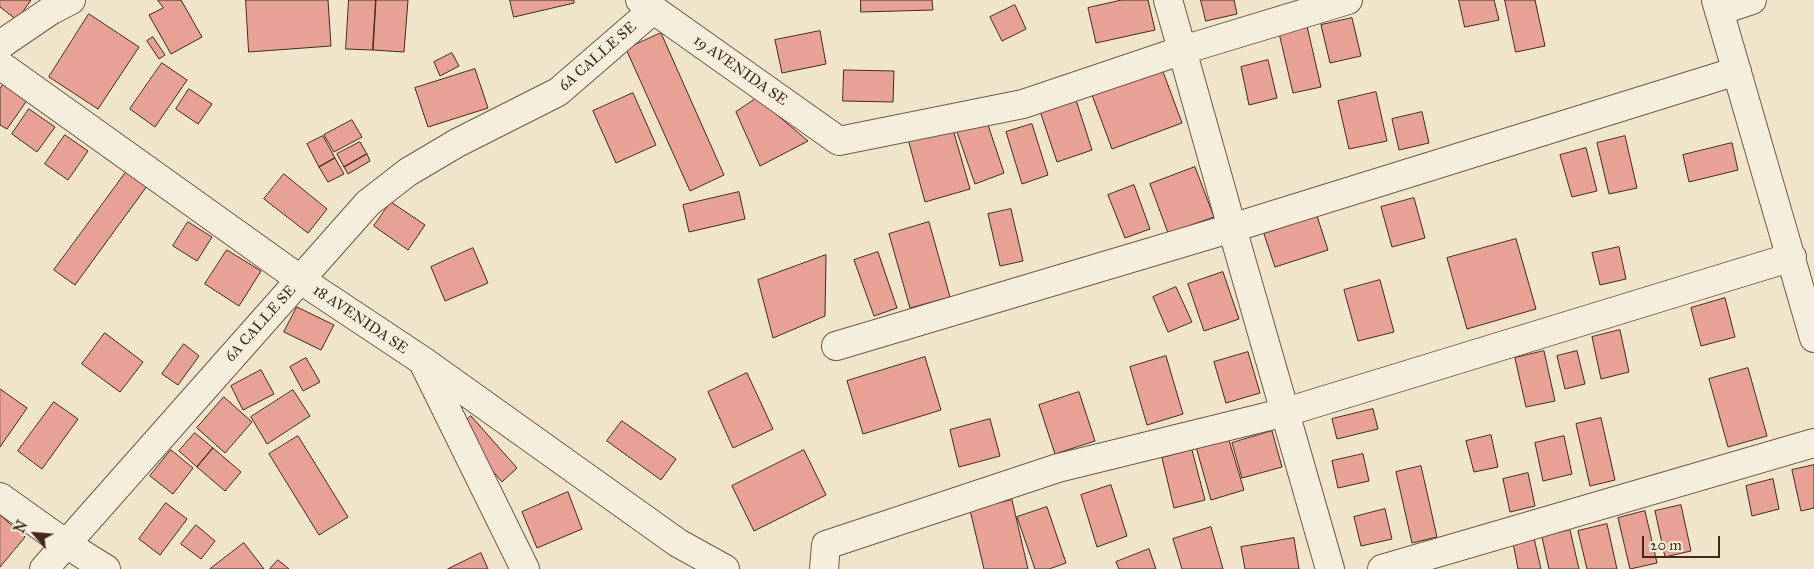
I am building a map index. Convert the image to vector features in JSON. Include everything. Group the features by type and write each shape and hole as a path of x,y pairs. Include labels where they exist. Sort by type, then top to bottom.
{"street":[{"path":"0,46 50,11 71,0"},
{"path":"1168,0 1330,569"},
{"path":"1183,50 1348,0"},
{"path":"1752,0 1718,6 1814,338"},
{"name":"19 AVENIDA SE","path":"647,5 839,142 1023,104 1183,50"},
{"name":"6A CALLE SE","path":"44,569 368,203 408,172 457,143 558,92 647,5"},
{"name":"18 AVENIDA SE","path":"0,64 301,280 423,361 678,543 725,569"},
{"path":"836,346 1232,228 1737,71"},
{"path":"824,569 826,545 1058,468 1286,412 1792,257"},
{"path":"423,361 525,569"},
{"path":"1382,569 1814,443"},
{"path":"0,497 66,544 106,569"}],"building":[{"path":"0,0 31,0 17,20 0,7"},
{"path":"158,0 181,0 202,37 171,54 149,15 163,8"},
{"path":"246,0 328,0 331,46 249,52"},
{"path":"349,0 376,0 373,50 346,49"},
{"path":"376,0 408,0 404,52 373,50"},
{"path":"510,0 574,0 574,3 514,17"},
{"path":"861,0 932,0 933,10 861,12"},
{"path":"1122,0 1148,0 1155,30 1096,43 1088,8"},
{"path":"1201,0 1234,0 1237,14 1206,21"},
{"path":"1459,0 1494,0 1499,20 1465,27"},
{"path":"1505,0 1535,0 1545,46 1516,52"},
{"path":"1015,5 1026,29 1002,41 990,17"},
{"path":"89,14 139,47 98,109 49,77"},
{"path":"1352,18 1361,56 1330,63 1321,25"},
{"path":"1307,26 1321,87 1293,93 1279,33"},
{"path":"820,31 826,64 782,73 775,40"},
{"path":"661,33 724,175 690,191 626,49"},
{"path":"153,37 165,55 159,59 147,41"},
{"path":"452,53 459,66 440,76 434,62"},
{"path":"1268,60 1277,98 1249,105 1241,67"},
{"path":"162,63 187,80 155,127 130,109"},
{"path":"475,69 488,108 428,127 415,88"},
{"path":"1162,69 1182,123 1112,149 1092,95"},
{"path":"844,70 894,71 893,102 843,101"},
{"path":"6,80 30,96 7,129 0,125 0,89"},
{"path":"189,89 212,104 198,124 176,109"},
{"path":"1376,92 1387,141 1349,149 1338,101"},
{"path":"633,93 656,145 616,163 593,111"},
{"path":"757,98 808,141 760,166 736,112"},
{"path":"1076,100 1092,150 1057,162 1040,111"},
{"path":"29,109 55,127 37,152 12,134"},
{"path":"1422,112 1429,143 1399,150 1392,119"},
{"path":"986,119 1004,173 975,184 956,129"},
{"path":"352,120 362,137 334,152 324,135"},
{"path":"1032,124 1048,175 1022,184 1006,132"},
{"path":"952,126 970,189 925,202 908,139"},
{"path":"65,135 88,151 68,180 45,164"},
{"path":"323,136 335,158 319,167 307,144"},
{"path":"1625,136 1637,188 1609,194 1597,143"},
{"path":"360,142 367,154 344,167 337,154"},
{"path":"1732,143 1738,170 1689,182 1683,155"},
{"path":"1586,148 1597,191 1572,197 1560,155"},
{"path":"367,154 370,161 348,174 344,167"},
{"path":"335,158 344,174 328,182 319,167"},
{"path":"1195,167 1214,217 1168,233 1150,184"},
{"path":"127,171 147,186 75,285 54,270"},
{"path":"284,174 327,209 308,233 264,199"},
{"path":"1134,185 1150,229 1125,238 1108,195"},
{"path":"739,192 745,219 689,232 683,205"},
{"path":"1414,198 1425,238 1392,247 1381,207"},
{"path":"391,202 425,225 408,250 374,226"},
{"path":"1011,209 1023,261 1000,266 988,214"},
{"path":"1317,216 1328,250 1275,267 1264,234"},
{"path":"188,222 212,237 197,261 173,246"},
{"path":"929,222 950,297 910,308 889,234"},
{"path":"1516,239 1536,309 1467,329 1447,258"},
{"path":"1619,247 1626,279 1600,285 1592,253"},
{"path":"473,248 488,283 445,301 431,267"},
{"path":"227,250 261,271 239,306 205,284"},
{"path":"878,252 897,308 874,316 854,260"},
{"path":"826,255 825,316 773,338 758,280"},
{"path":"1223,272 1239,319 1204,331 1188,284"},
{"path":"1380,280 1394,332 1358,341 1344,290"},
{"path":"1176,287 1192,322 1168,332 1153,297"},
{"path":"1725,298 1735,337 1701,346 1691,308"},
{"path":"297,307 334,325 321,350 284,332"},
{"path":"1620,330 1629,372 1601,379 1592,337"},
{"path":"105,333 143,362 120,392 82,364"},
{"path":"184,344 199,356 178,385 162,374"},
{"path":"1544,351 1555,401 1526,407 1515,358"},
{"path":"1577,351 1585,384 1565,389 1557,356"},
{"path":"1248,352 1260,393 1226,403 1214,362"},
{"path":"1166,356 1183,414 1147,425 1130,367"},
{"path":"925,357 941,410 863,434 847,381"},
{"path":"306,358 320,382 303,391 290,367"},
{"path":"1748,368 1767,436 1728,447 1709,379"},
{"path":"261,370 274,394 243,410 231,386"},
{"path":"747,373 773,429 733,448 708,392"},
{"path":"0,389 27,408 0,447"},
{"path":"293,390 310,416 267,444 251,417"},
{"path":"1079,392 1095,441 1055,454 1039,405"},
{"path":"224,397 252,422 225,453 197,428"},
{"path":"54,402 78,419 42,469 18,451"},
{"path":"1373,409 1378,429 1337,439 1332,419"},
{"path":"471,416 517,468 502,482 457,429"},
{"path":"1601,418 1615,480 1590,486 1576,424"},
{"path":"990,419 1000,456 959,467 950,430"},
{"path":"622,421 676,459 661,480 607,441"},
{"path":"1272,431 1282,467 1242,478 1232,443"},
{"path":"195,433 213,448 197,467 179,451"},
{"path":"1491,435 1498,467 1474,472 1466,441"},
{"path":"298,436 348,517 319,535 269,454"},
{"path":"1564,436 1572,474 1543,481 1535,443"},
{"path":"1228,437 1244,490 1211,500 1196,447"},
{"path":"213,448 241,472 225,491 197,467"},
{"path":"171,450 193,468 173,494 150,476"},
{"path":"804,450 826,495 754,531 732,486"},
{"path":"1192,450 1205,500 1174,508 1162,458"},
{"path":"1363,454 1369,481 1338,488 1332,461"},
{"path":"1814,465 1814,508 1801,511 1792,470"},
{"path":"1421,466 1437,537 1412,543 1396,472"},
{"path":"1528,473 1535,506 1510,512 1503,479"},
{"path":"1773,479 1779,509 1752,516 1746,486"},
{"path":"1111,485 1127,536 1097,547 1081,495"},
{"path":"568,492 582,529 537,548 522,512"},
{"path":"1012,500 1028,569 984,569 970,510"},
{"path":"166,503 187,519 160,555 139,539"},
{"path":"1681,505 1691,551 1665,557 1655,511"},
{"path":"1047,507 1066,563 1049,569 1035,569 1017,517"},
{"path":"1385,509 1392,539 1361,546 1354,517"},
{"path":"1645,511 1657,563 1630,569 1618,518"},
{"path":"0,515 25,537 0,567"},
{"path":"1607,524 1617,569 1587,569 1578,531"},
{"path":"196,525 215,541 201,559 181,544"},
{"path":"1211,527 1223,569 1182,569 1173,539"},
{"path":"1570,530 1579,569 1549,569 1542,537"},
{"path":"1294,538 1299,569 1245,569 1241,547"},
{"path":"1534,538 1541,569 1518,569 1513,543"},
{"path":"244,543 264,569 210,569"},
{"path":"1149,549 1156,569 1119,569 1116,562"},
{"path":"481,553 488,569 448,569"},
{"path":"278,560 289,569 270,569"}]}
